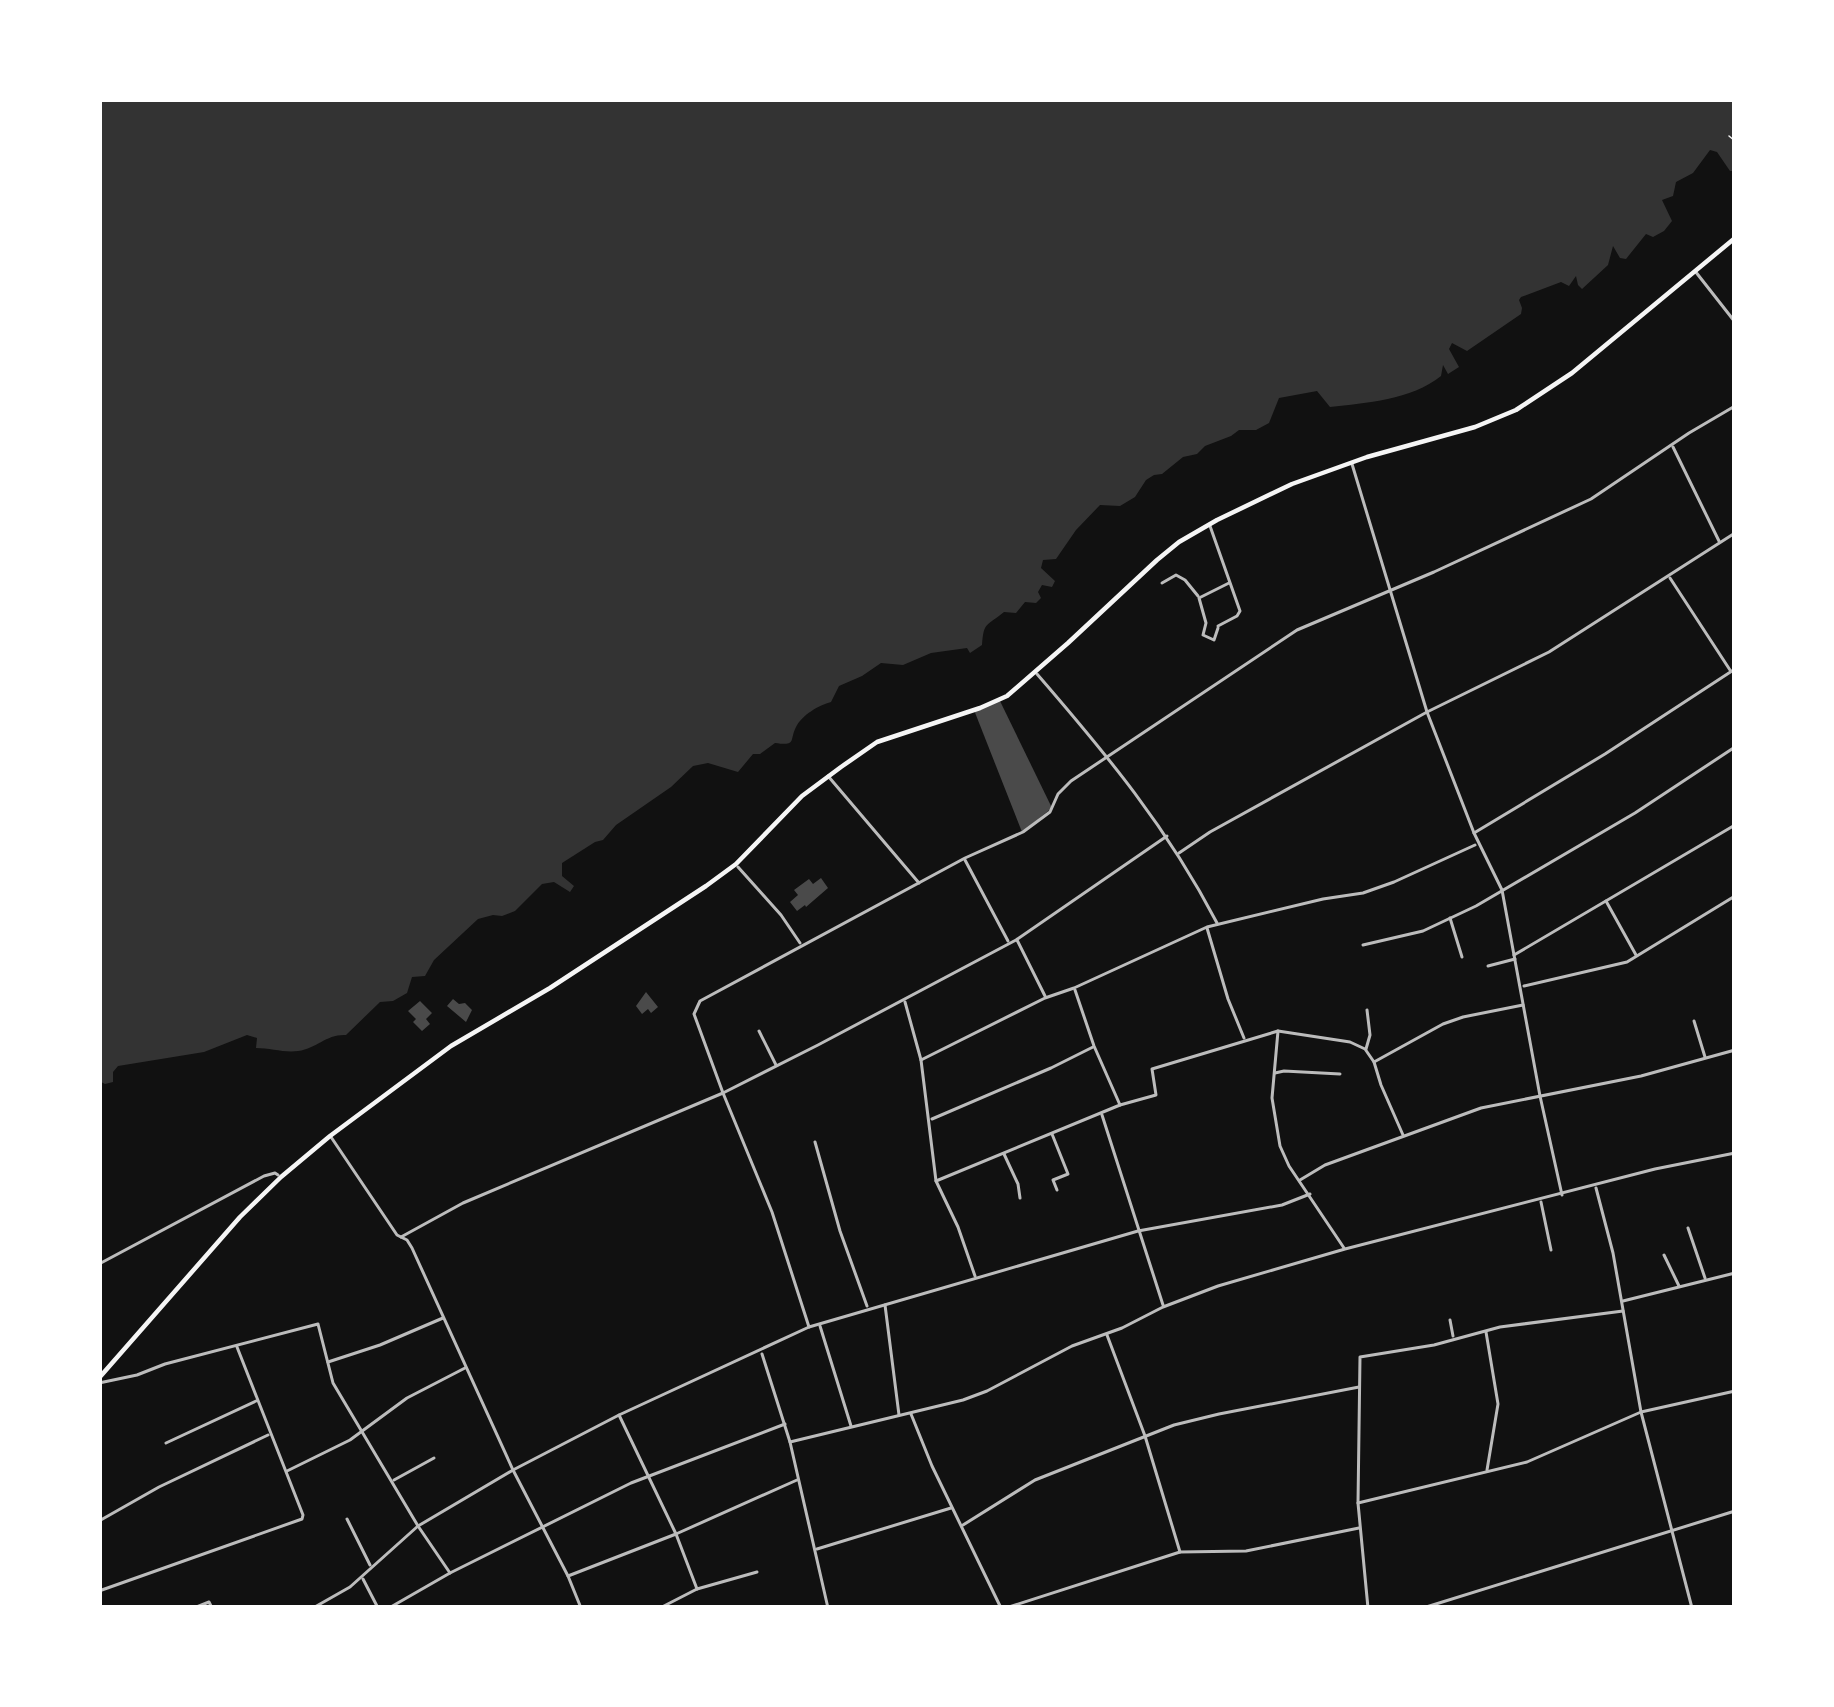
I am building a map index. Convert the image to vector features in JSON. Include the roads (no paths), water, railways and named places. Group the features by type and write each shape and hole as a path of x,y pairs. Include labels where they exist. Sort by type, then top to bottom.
{"main road":[{"path":"99,1381 280,1177 451,1046 605,953 736,864 828,776 877,742 999,699 1035,673 1157,560 1210,525 1292,484 1516,410 1571,373 1735,238"}],"street":[{"path":"1694,270 1735,322"},
{"path":"809,1328 772,1212 694,1014 700,1001 964,858 1023,832 1050,812 1064,787 1286,636 1591,500 1735,406"},
{"path":"1671,444 1720,542"},
{"path":"1352,462 1427,712 1478,844 1502,890 1562,1195"},
{"path":"1206,623 1218,626 1240,613 1210,525"},
{"path":"1179,853 1427,712 1549,652 1735,533"},
{"path":"1162,583 1176,575 1185,580 1199,598 1206,623 1202,632 1210,640 1216,637 1218,626"},
{"path":"1474,833 1733,670 1670,577"},
{"path":"1199,598 1229,583"},
{"path":"1035,673 1110,758 1167,836 1218,925"},
{"path":"1364,945 1423,931 1450,918 1635,813 1735,747"},
{"path":"828,776 920,884"},
{"path":"1488,966 1515,957 1735,825"},
{"path":"400,1237 515,1179 723,1093 1010,944 1167,836"},
{"path":"920,1060 1045,998 1207,927 1363,892 1478,844"},
{"path":"964,858 1010,944"},
{"path":"736,864 801,944"},
{"path":"1522,986 1637,957 1735,896"},
{"path":"1606,900 1637,957"},
{"path":"1450,918 1462,957"},
{"path":"1207,927 1244,1040"},
{"path":"1016,940 1045,998"},
{"path":"1074,988 1120,1105"},
{"path":"904,999 920,1060 936,1181 975,1277"},
{"path":"1374,1062 1463,1017 1525,1005"},
{"path":"1365,1049 1370,1035 1367,1010"},
{"path":"1694,1022 1706,1059"},
{"path":"759,1031 776,1066"},
{"path":"1278,1031 1272,1098 1280,1146 1288,1166 1345,1250"},
{"path":"936,1181 1157,1094 1152,1069 1278,1031 1350,1042 1365,1049 1404,1136"},
{"path":"928,1121 1094,1046"},
{"path":"1300,1180 1325,1165 1481,1108 1641,1076 1735,1050"},
{"path":"1273,1073 1340,1074"},
{"path":"1102,1114 1163,1307"},
{"path":"1051,1132 1068,1174 1053,1180 1057,1190"},
{"path":"330,1136 412,1248 581,1608"},
{"path":"815,1142 868,1309"},
{"path":"1003,1153 1020,1198"},
{"path":"790,1442 987,1391 1072,1346 1218,1286 1654,1169 1735,1153"},
{"path":"99,1264 264,1176 274,1173 280,1177"},
{"path":"1595,1186 1610,1236 1641,1412 1692,1608"},
{"path":"313,1608 362,1578 418,1526 513,1470 619,1415 809,1328 1138,1231 1282,1204 1310,1194"},
{"path":"1540,1200 1551,1250"},
{"path":"1688,1228 1705,1280"},
{"path":"1664,1256 1679,1287"},
{"path":"1622,1301 1735,1273"},
{"path":"885,1304 900,1417"},
{"path":"1368,1608 1358,1503 1360,1358 1485,1330 1623,1311"},
{"path":"328,1362 444,1318"},
{"path":"1450,1320 1454,1339"},
{"path":"99,1381 137,1376 165,1364 318,1324 333,1383 450,1573"},
{"path":"819,1324 851,1428"},
{"path":"1485,1330 1498,1404 1487,1472"},
{"path":"1106,1334 1145,1436 1180,1552"},
{"path":"99,1591 300,1521 304,1515 237,1345"},
{"path":"761,1351 790,1442 828,1608"},
{"path":"286,1472 361,1433 407,1398 466,1367"},
{"path":"963,1525 1035,1480 1145,1436 1205,1417 1360,1387"},
{"path":"1358,1503 1527,1462 1641,1412 1735,1391"},
{"path":"166,1443 258,1400"},
{"path":"910,1413 1003,1608 1180,1552 1246,1551 1359,1528"},
{"path":"619,1415 697,1588"},
{"path":"389,1608 542,1525 650,1476 784,1424"},
{"path":"99,1521 270,1434"},
{"path":"391,1482 434,1458"},
{"path":"568,1576 798,1479"},
{"path":"814,1550 953,1507"},
{"path":"1423,1608 1735,1511"},
{"path":"346,1519 372,1569"},
{"path":"660,1608 697,1588 757,1572"},
{"path":"362,1578 378,1608"},
{"path":"194,1608 209,1601 212,1608"}]}
